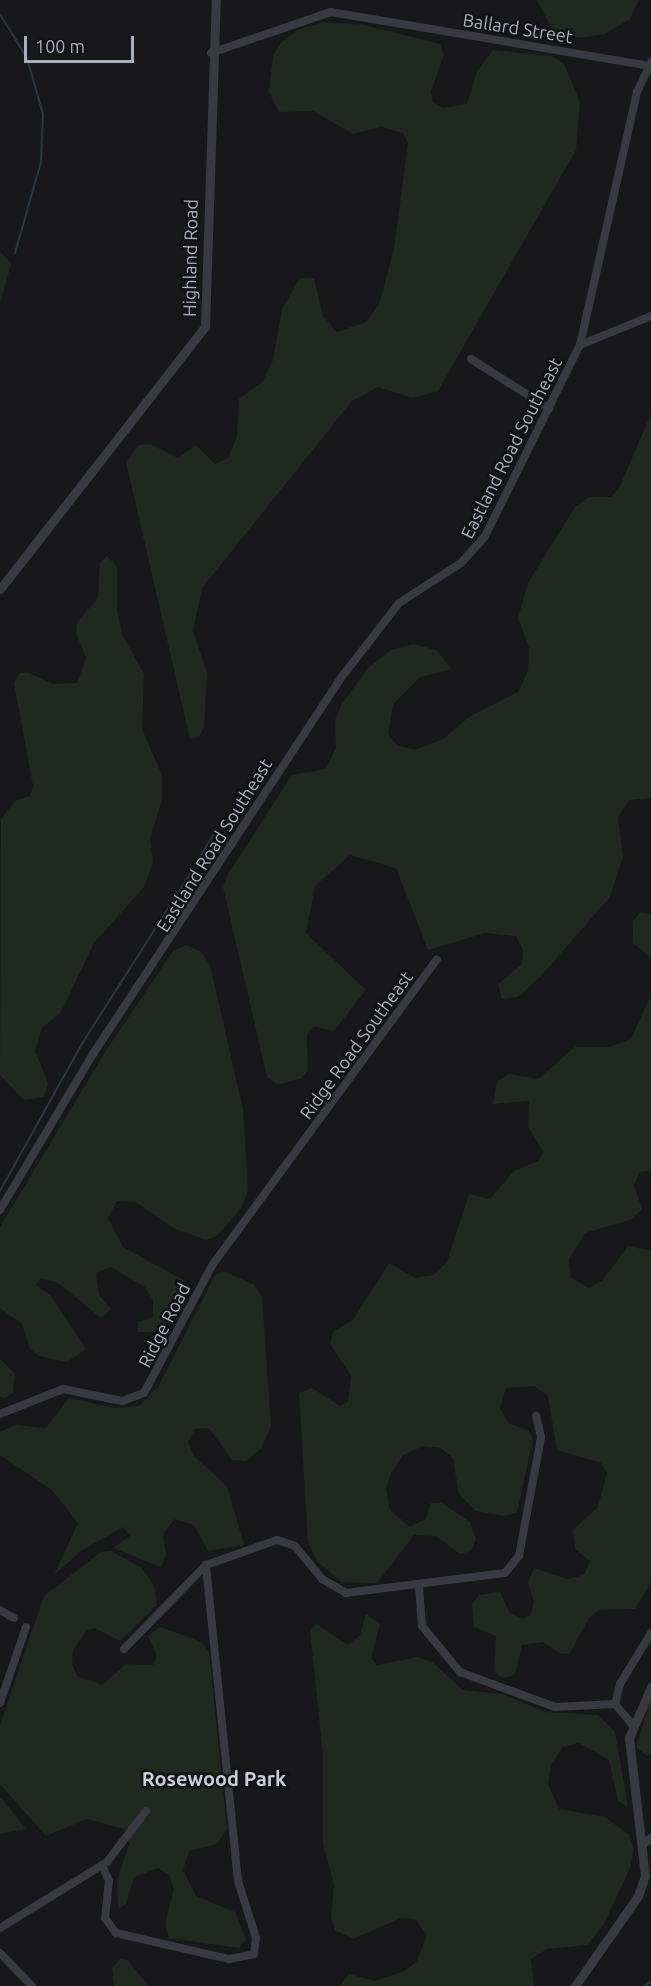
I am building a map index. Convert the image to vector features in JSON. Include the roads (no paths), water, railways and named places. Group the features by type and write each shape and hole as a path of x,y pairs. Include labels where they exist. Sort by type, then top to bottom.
{"street":[{"name":"Highland Road","path":"0,589 202,336 208,292 211,53 216,0"},
{"name":"Ballard Street","path":"211,53 331,12 650,64"},
{"name":"Eastland Road Southeast","path":"0,1210 93,1054 158,961 296,744 386,618 409,594 450,571 478,546 550,409 580,345 637,92 650,64"},
{"path":"580,345 651,316"},
{"path":"471,358 550,409"},
{"name":"Ridge Road Southeast","path":"300,1148 437,959"},
{"name":"Ridge Road","path":"0,1414 63,1389 122,1401 141,1397 213,1264 300,1148"},
{"path":"124,1648 206,1565 284,1540 328,1584 346,1593 492,1578 516,1562 541,1437 536,1416"},
{"path":"102,1865 109,1881 105,1918 116,1933 229,1959 246,1958 256,1950 238,1881 206,1565"},
{"path":"418,1586 422,1626 460,1672 555,1707 615,1704"},
{"path":"0,1610 14,1618"},
{"path":"0,1703 26,1627"},
{"path":"615,1704 620,1684 651,1633"},
{"path":"575,1986 638,1896 645,1876 648,1841 630,1762 632,1724 651,1687"},
{"path":"615,1704 632,1724"},
{"path":"0,1928 65,1883 102,1865 146,1811"},
{"path":"0,1953 32,1986"}],"waterway":[{"path":"0,14 27,58 43,114 41,162 15,253"},
{"path":"200,857 213,835"},
{"path":"0,1191 83,1042 194,868"},
{"path":"645,1986 651,1982"}],"district":[{"name":"Rosewood Park","path":"214,1778"}]}
